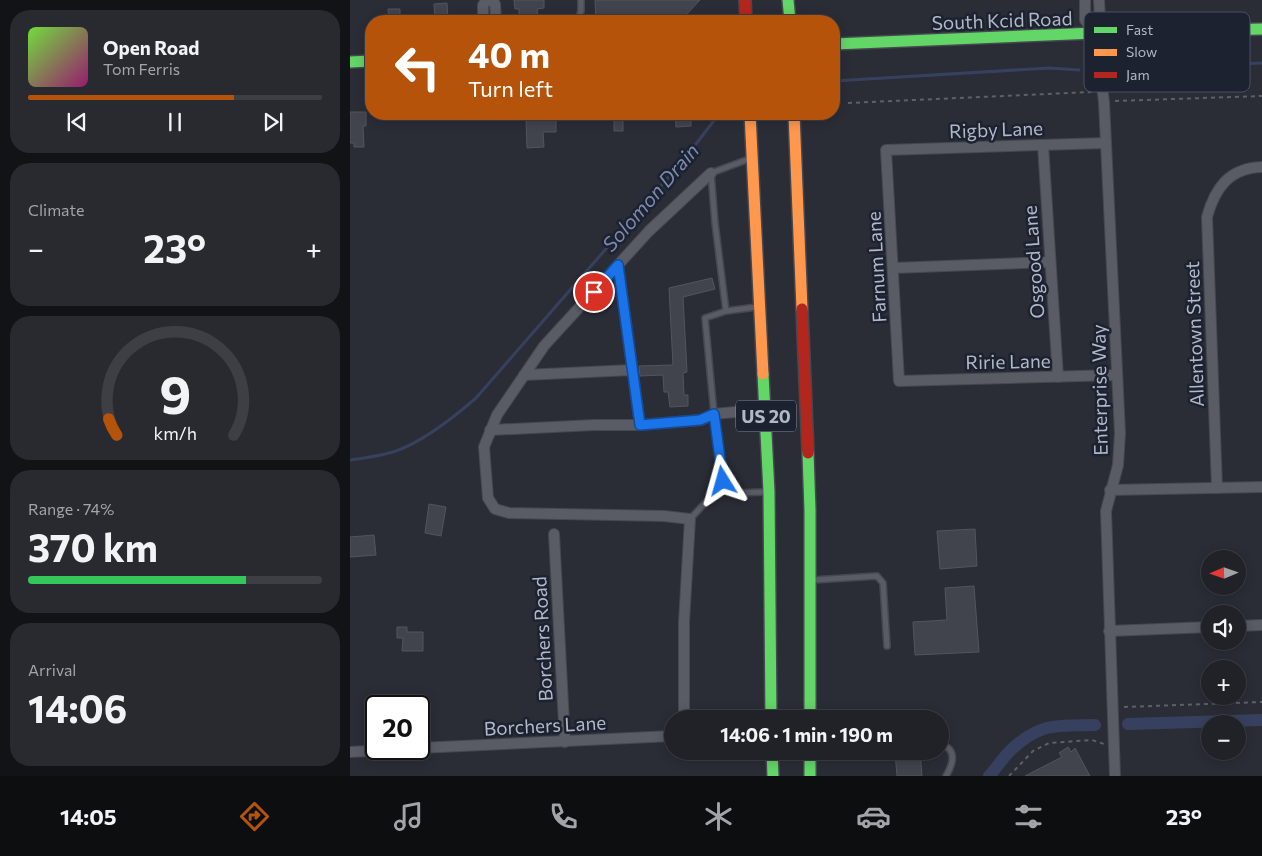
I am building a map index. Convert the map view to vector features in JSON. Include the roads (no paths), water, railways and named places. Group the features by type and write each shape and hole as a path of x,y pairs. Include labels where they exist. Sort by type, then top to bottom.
{"main road":[{"path":"745,0 746,15"},
{"path":"788,0 789,15"},
{"name":"South Kcid Road","path":"840,44 1084,33"},
{"path":"350,62 365,61"},
{"name":"US 20","path":"750,120 769,492 771,710"},
{"path":"794,120 807,417 810,710"},
{"path":"772,760 773,776"},
{"path":"810,760 810,776"}],"street":[{"path":"484,15 483,5 487,0"},
{"path":"491,0 495,4 496,15"},
{"name":"Enterprise Way","path":"1103,92 1120,434 1118,465 1106,511 1115,776"},
{"name":"Rigby Lane","path":"886,150 1106,143"},
{"name":"Osgood Lane","path":"1043,145 1058,377"},
{"name":"Farnum Lane","path":"886,150 900,381"},
{"name":"Allentown Street","path":"1217,488 1207,217 1212,200 1224,183 1234,174 1250,168 1262,168"},
{"path":"684,710 684,622 690,519 664,516 509,513 495,509 488,498 484,447 497,415 544,346 649,231 711,173"},
{"path":"893,268 1050,262"},
{"path":"618,265 640,425"},
{"path":"524,376 632,370"},
{"name":"Ririe Lane","path":"900,381 1117,375"},
{"path":"490,430 594,424 640,425 700,420 714,414 766,409"},
{"path":"1110,490 1262,487"},
{"name":"Borchers Road","path":"554,534 565,742"},
{"path":"1246,626 1262,625"},
{"path":"1109,631 1201,627"},
{"name":"Borchers Lane","path":"430,748 664,736"},
{"path":"350,752 365,751"}],"lane":[{"path":"580,15 581,0"},
{"path":"726,311 711,173 752,158"},
{"path":"725,489 714,414 705,318 726,311 760,306"},
{"path":"725,489 734,493 769,492"},
{"path":"690,519 705,503 725,489"},
{"path":"810,580 877,576 883,583 887,646"},
{"path":"946,776 952,765 952,754 949,751"}],"waterway":[{"name":"Solomon Drain","path":"1250,64 1262,63"},
{"name":"Solomon Drain","path":"840,81 1049,68 1079,70"},
{"name":"Solomon Drain","path":"350,460 373,457 407,447 438,428 476,398 686,157 714,120"},
{"path":"1128,724 1262,720"},
{"path":"989,776 1009,752 1032,734 1050,727 1095,725"}]}
